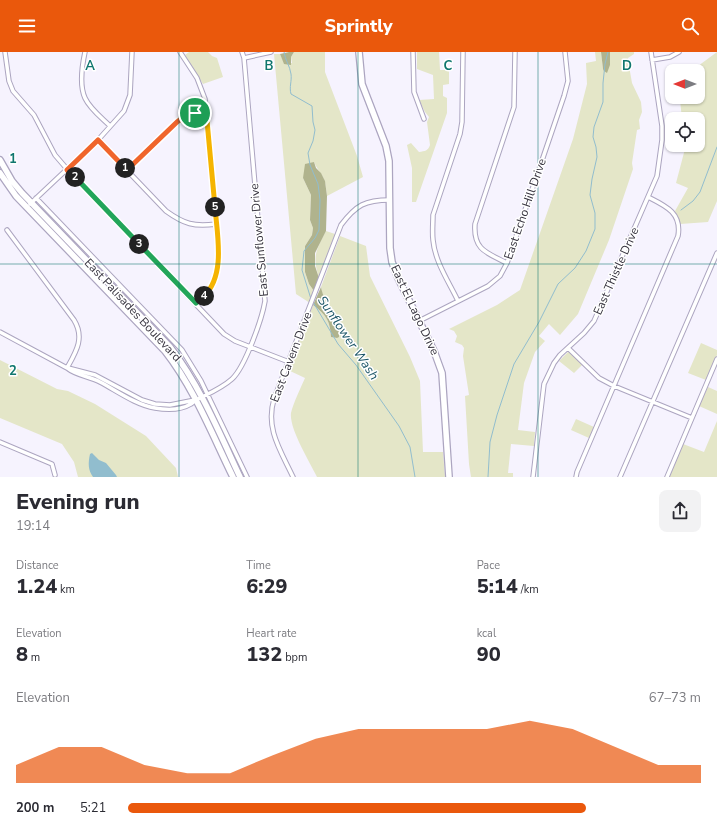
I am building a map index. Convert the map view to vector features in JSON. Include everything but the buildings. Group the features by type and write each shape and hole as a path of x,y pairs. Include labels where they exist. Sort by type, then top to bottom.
{"street":[{"path":"4,52 9,81 13,91 34,115 55,155 67,170 196,303 224,334 235,341 289,362"},
{"path":"85,52 82,84 83,94 88,103 110,126"},
{"path":"26,207 98,140 124,111 131,86 132,52"},
{"path":"180,52 200,84 205,99 216,224 218,258 217,271 208,292 196,303"},
{"name":"East Sunflower Drive","path":"0,332 67,368 95,375 110,385 145,403 170,405 196,400 221,388 234,378 243,364 262,315 264,301 244,58 242,52"},
{"path":"244,58 271,52"},
{"name":"East El Lago Drive","path":"359,52 362,84 386,146 389,161 390,248 392,262 398,278 434,351 442,373 449,477"},
{"path":"413,52 414,92 424,118"},
{"path":"458,301 436,256 432,228 433,215 460,134 462,122 463,52"},
{"path":"507,263 482,250 474,234 474,224 514,107 515,52"},
{"name":"East Echo Hill Drive","path":"419,321 488,286 500,276 507,263 564,96 568,81 565,52"},
{"name":"East Thistle Drive","path":"533,477 544,384 554,363 560,355 584,333 594,321 656,176 662,140 662,126 651,52"},
{"path":"652,60 670,56 679,52"},
{"path":"127,170 177,122 185,116 206,110"},
{"path":"98,140 166,211 177,219 196,225 216,224"},
{"name":"East Palisades Boulevard","path":"0,160 12,181 34,200 170,347 205,396 240,477"},
{"path":"205,164 210,164"},
{"name":"East Palisades Boulevard","path":"0,173 16,196 26,207 164,350 185,378 233,477"},
{"path":"576,477 678,236 679,231 673,212 665,205 648,197"},
{"name":"East Cavern Drive","path":"293,477 274,436 271,420 274,399 341,225 350,213 362,204 375,200 390,200"},
{"path":"7,230 74,320 78,328 80,339 79,346 67,368"},
{"path":"620,477 717,253"},
{"path":"568,348 599,378 614,386 692,418"},
{"path":"667,477 717,359"},
{"path":"205,396 247,477"},
{"path":"0,442 52,464 55,475"}],"green space":[{"path":"189,52 208,52 217,58 223,77 203,84 185,55"},
{"path":"294,52 325,52 325,72 357,156 363,177 327,196 323,176 314,162 303,178 311,195 310,220 313,228 312,235 305,246 305,272 309,284 314,291 310,303 296,294 274,54 280,54 284,63 292,63 291,57"},
{"path":"294,52 291,57 291,65 284,64 280,54"},
{"path":"417,52 439,52 440,70 449,70 449,84 443,85 443,96 447,98 447,113 416,202 412,202 412,168 407,145 411,143 419,152 426,150 429,147 427,122 429,117 419,100 434,99 433,75 417,69"},
{"path":"595,52 601,52 603,69 610,65 610,52 634,52 628,60 632,83 641,102 642,112 639,120 640,129 637,130 632,163 633,169 609,240 578,314 560,335 549,324 539,336 545,341 535,352 524,383 518,430 535,432 534,446 511,444 508,473 513,473 513,477 471,477 465,396 469,395 463,356 464,348 462,345 455,342 457,336 454,331 449,329 497,305 520,290 573,139 587,84 586,63 596,61"},
{"path":"601,52 610,52 610,65 607,73 603,69"},
{"path":"717,52 717,201 708,222 680,224 675,211 688,188 676,183 684,152 705,152 705,112 681,112 680,104 705,104 705,64 701,64"},
{"path":"314,162 316,168 321,173 325,181 327,196 326,231 315,253 315,266 319,278 314,291 309,284 305,272 305,246 312,235 313,228 310,220 311,195 303,178 305,164"},
{"path":"326,231 335,234 319,278 316,264 316,254"},
{"path":"340,236 366,246 370,276 410,357 420,381 423,452 443,452 445,477 317,477 293,428 291,413 305,378 288,370 313,305 326,318 330,326 331,337 337,338 337,324 323,297 321,287"},
{"path":"321,287 325,300 335,319 339,331 339,337 337,338 331,337 330,326 326,318 313,305"},
{"path":"701,343 717,350 717,355 706,380 688,373"},
{"path":"569,351 583,364 574,373 559,361"},
{"path":"0,360 57,389 68,391 95,404 146,436 176,468 178,477 78,477 74,462 62,444 0,418"},
{"path":"708,387 717,391 717,414 699,406"},
{"path":"576,419 594,427 589,438 571,430"},
{"path":"717,421 717,477 669,477 683,444 704,452"}],"water":[{"path":"92,453 99,460 106,463 117,477 93,477 89,469 90,454"}],"waterway":[{"name":"Sunflower Wash","path":"284,52 290,68 291,94 312,106 315,130 313,141 308,153 310,165 318,184 320,200 319,230 315,238 304,251 302,270 311,299"},
{"path":"488,477 490,442 497,415 514,364 539,322 558,284 575,268 586,251 595,229 595,213 590,195 597,157 593,137 594,127 603,102 603,83 608,52"},
{"path":"681,210 693,201 700,192 717,147"},
{"name":"Sunflower Wash","path":"313,302 338,344 356,365 399,426 410,447 415,477"}],"route":[{"path":"206,110 218,258 217,271 213,283 208,292 196,303 67,170 98,140 127,170 177,122 185,116 195,113 206,110"}]}
